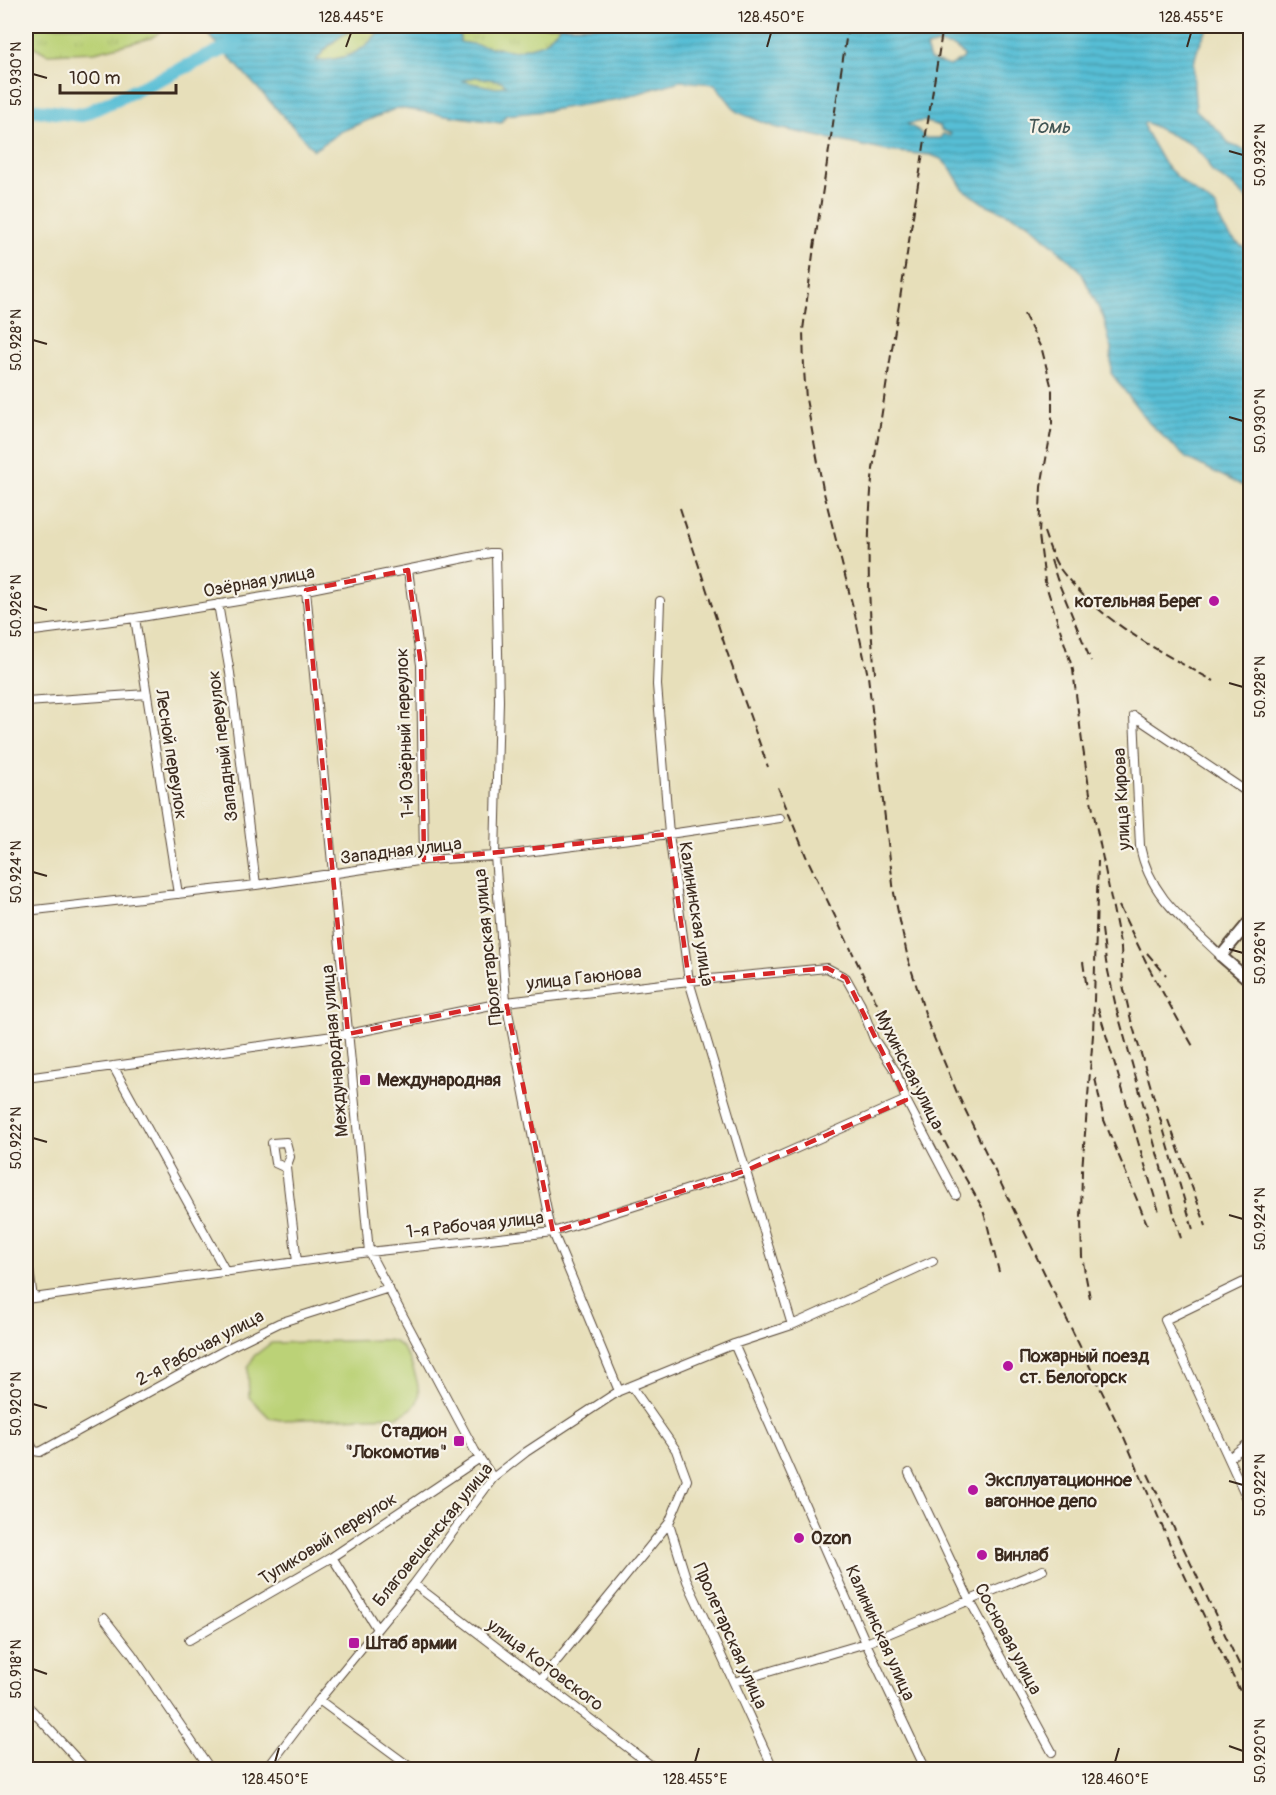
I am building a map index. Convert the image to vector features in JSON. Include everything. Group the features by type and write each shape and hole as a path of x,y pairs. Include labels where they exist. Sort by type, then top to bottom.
{"main road":[{"path":"1221,956 1251,921"},
{"name":"улица Кирова","path":"1221,956 1251,981"}],"street":[{"name":"Озёрная улица","path":"26,632 135,618 306,590 496,553"},
{"name":"Пролетарская улица","path":"496,553 499,701 495,856 506,1002 550,1225 619,1391"},
{"name":"1-й Озёрный переулок","path":"408,570 421,665 424,860"},
{"name":"Международная улица","path":"306,590 369,1252 493,1478"},
{"name":"Калининская улица","path":"660,601 657,686 669,834 689,981 792,1324"},
{"name":"Западный переулок","path":"218,604 230,673 256,885"},
{"name":"Лесной переулок","path":"135,618 177,894"},
{"path":"26,702 147,694"},
{"name":"улица Кирова","path":"1221,956 1165,903 1153,886 1143,863 1140,846 1134,716 1251,794"},
{"name":"Западная улица","path":"26,911 256,885 424,860 495,856 780,818"},
{"name":"улица Гаюнова","path":"26,1078 348,1034 506,1002 827,968"},
{"name":"Мухинская улица","path":"827,968 846,978 861,1005 874,1039 896,1072 906,1100 956,1195"},
{"path":"113,1066 226,1272"},
{"name":"1-я Рабочая улица","path":"29,1298 369,1252 553,1232 745,1171 906,1100"},
{"path":"286,1168 297,1262"},
{"path":"26,1249 29,1298"},
{"name":"Благовещенская улица","path":"266,1770 319,1700 414,1584 493,1478 526,1452 619,1391 734,1344 792,1324 933,1261"},
{"path":"1251,1279 1165,1320 1251,1505"},
{"name":"2-я Рабочая улица","path":"26,1435 34,1451 40,1452 232,1346 279,1323 388,1288"},
{"name":"Калининская улица","path":"734,1344 866,1643 926,1770"},
{"path":"541,1680 669,1523 681,1499 687,1480 676,1450 632,1387"},
{"path":"1229,1458 1251,1442"},
{"name":"Тупиковый переулок","path":"189,1640 332,1557 480,1458"},
{"name":"Сосновая улица","path":"909,1473 969,1599 1052,1752"},
{"name":"Пролетарская улица","path":"669,1523 687,1581 774,1770"},
{"path":"332,1557 377,1629"},
{"path":"734,1682 866,1643 1043,1570"},
{"name":"улица Котовского","path":"414,1584 657,1770"},
{"path":"104,1618 132,1654 211,1770"},
{"path":"319,1700 414,1770"},
{"path":"26,1704 87,1770"}],"highlighted area":[{"path":"408,570 421,665 424,860 669,834 689,981 827,968 846,978 906,1100 745,1171 553,1232 506,1002 348,1034 306,590"}],"green space":[{"path":"26,26 169,26 151,38 95,52 47,54 26,42"},
{"path":"375,26 379,31 358,51 351,55 315,62 341,36 356,29"},
{"path":"467,26 561,26 544,43 515,51 459,42 459,35"},
{"path":"475,77 501,81 506,85 497,88 460,81"},
{"path":"393,1341 405,1352 418,1388 416,1404 412,1409 398,1416 280,1420 270,1418 249,1397 248,1368 254,1356 271,1343"}],"water":[{"name":"Томь","path":"201,26 375,26 467,26 460,35 460,42 515,51 544,43 561,26 1209,26 1195,57 1196,110 1222,134 1229,144 1250,152 1250,202 1233,186 1212,172 1206,160 1192,145 1145,122 1144,124 1145,130 1165,165 1186,185 1216,207 1227,233 1250,251 1250,494 1243,486 1186,458 1149,423 1111,373 1111,347 1104,319 1080,270 1029,223 983,203 963,189 951,169 941,159 931,155 887,151 774,127 737,112 715,84 680,81 619,99 506,115 501,123 397,108 342,131 314,150","holes":["375,26 379,31 359,51 344,57 316,61 334,41 349,32","938,44 954,47 964,55 963,59 950,66 930,60 926,47","475,77 501,81 506,85 496,88 462,81","923,121 940,126 941,130 951,134 949,136 943,134 940,138 925,138 918,130 907,124"]}],"waterway":[{"name":"Томь","path":"26,109 82,115 237,43"}],"railway":[{"path":"848,26 803,330 804,369 806,399 823,489 868,676 894,893 908,959 929,1026 958,1095 1123,1435 1172,1549 1250,1712"},
{"path":"875,673 869,571 869,520 873,469 943,26"},
{"path":"1024,314 1042,350 1052,389 1052,426 1041,487 1039,535 1045,582 1073,670 1091,800 1121,948 1123,985 1131,1020 1194,1233"},
{"path":"680,508 727,652 768,767"},
{"path":"1044,532 1058,566 1073,585 1109,618 1171,658 1214,681"},
{"path":"1051,560 1091,661"},
{"path":"778,787 806,856 919,1091 982,1207 999,1272"},
{"path":"1090,1298 1082,1257 1081,1220 1082,1170 1093,1035 1098,861"},
{"path":"1119,906 1149,968 1194,1048"},
{"path":"1102,929 1106,962 1116,1007 1182,1242"},
{"path":"1147,953 1166,975"},
{"path":"1083,962 1087,989"},
{"path":"1098,1008 1160,1215"},
{"path":"1095,1078 1104,1120 1147,1224"},
{"path":"1168,1120 1206,1226"},
{"path":"1148,1474 1250,1687"}],"place":[{"name":"котельная Берег","path":"1214,601"},
{"name":"Международная","path":"365,1080"},
{"name":"Пожарный поезд ст. Белогорск","path":"1008,1366"},
{"name":"Стадион \"Локомотив\"","path":"459,1441"},
{"name":"Эксплуатационное вагонное депо","path":"973,1490"},
{"name":"Ozon","path":"799,1538"},
{"name":"Винлаб","path":"982,1555"},
{"name":"Штаб армии","path":"354,1643"}]}
